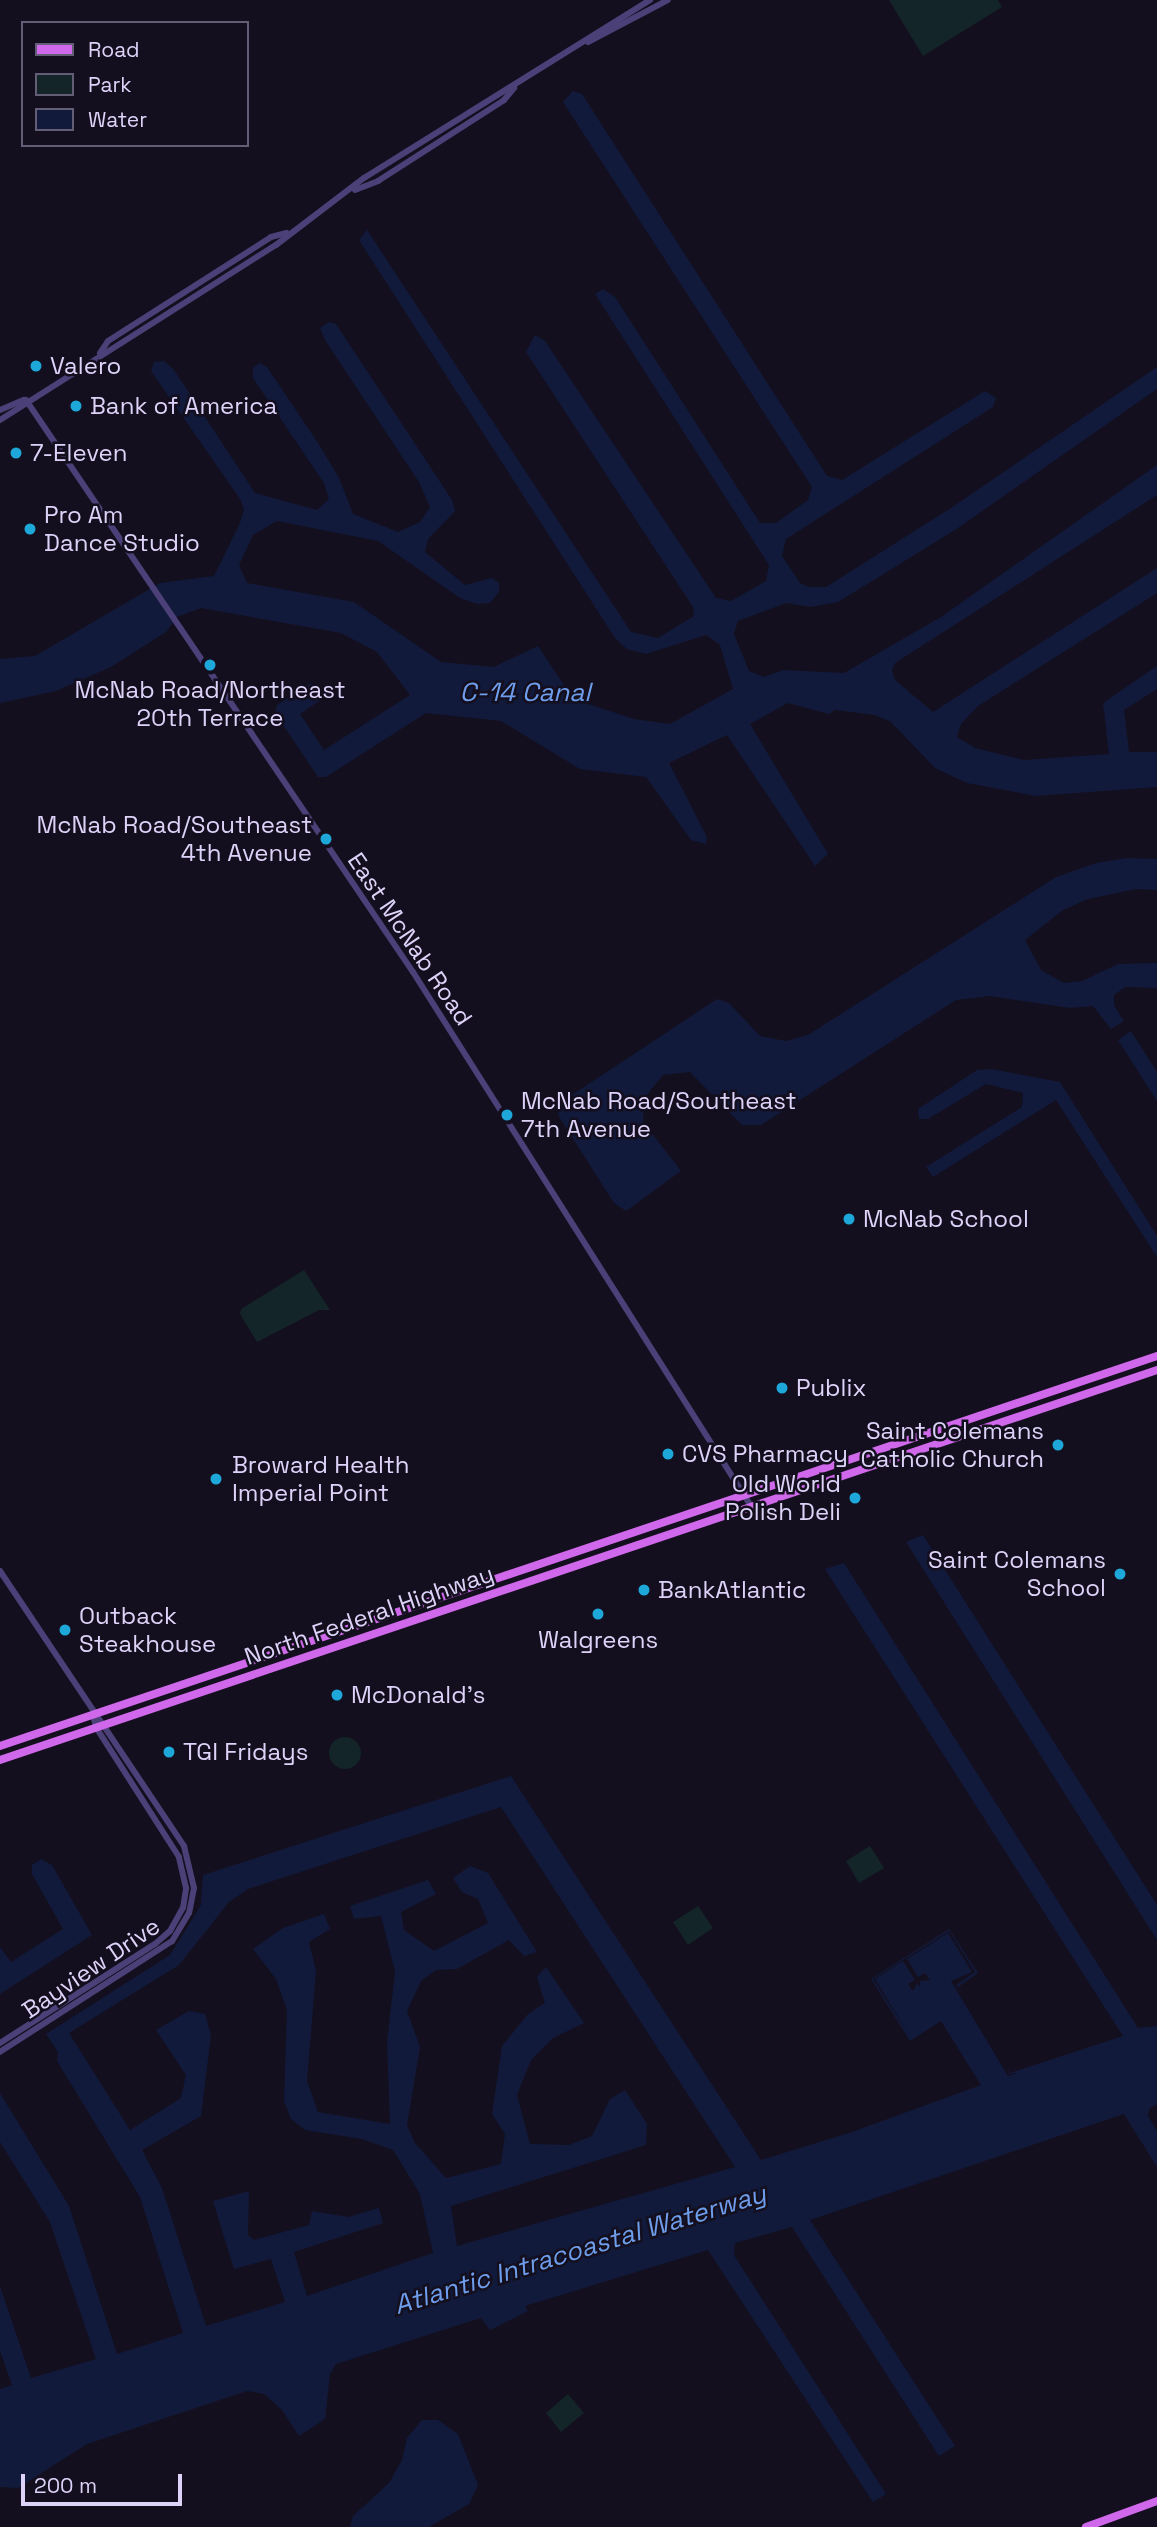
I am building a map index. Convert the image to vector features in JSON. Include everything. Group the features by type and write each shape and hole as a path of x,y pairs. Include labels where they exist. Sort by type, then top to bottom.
{"main road":[{"name":"North Federal Highway","path":"0,1746 1157,1356"},
{"name":"North Federal Highway","path":"0,1760 1157,1370"},
{"path":"907,1454 925,1434"},
{"path":"887,1460 905,1440"},
{"path":"611,1553 625,1535"},
{"path":"589,1561 604,1542"},
{"path":"330,1648 331,1640 339,1631"},
{"path":"316,1653 330,1634"},
{"path":"216,1687 216,1679 226,1670"},
{"path":"1086,2527 1157,2501"}],"street":[{"path":"586,43 600,29 650,0"},
{"path":"0,420 26,400 100,354 108,341 271,237 288,233 355,190 364,178 499,92 516,87 586,43 668,0"},
{"path":"0,410 26,400"},
{"name":"East McNab Road","path":"26,400 413,972 741,1495 751,1506"},
{"name":"Bayview Drive","path":"0,1571 93,1714 175,1848 186,1888 183,1908 170,1931 115,1973 41,2021 0,2052"},
{"name":"Bayview Drive","path":"0,2043 41,2021"}],"green space":[{"path":"889,0 998,0 1002,7 923,56"},
{"path":"304,1270 330,1310 319,1310 257,1342 240,1314 241,1309"},
{"path":"345,1737 356,1742 361,1753 356,1764 345,1769 334,1764 329,1753 334,1742"},
{"path":"870,1846 884,1868 859,1883 846,1861"},
{"path":"698,1906 713,1928 688,1945 673,1922"},
{"path":"568,2394 584,2413 561,2432 546,2413"}],"water":[{"name":"C-14 Canal","path":"573,91 582,94 827,476 842,480 985,391 996,398 993,407 786,539 782,556 800,583 809,587 826,587 951,508 1157,367 1157,389 955,530 838,602 810,607 786,603 738,621 734,634 749,671 764,677 783,670 844,673 941,617 1157,465 1157,495 895,663 892,670 895,680 933,712 1157,568 1157,593 978,706 961,724 957,737 975,748 1024,760 1109,754 1103,703 1157,666 1157,689 1124,710 1129,752 1157,752 1157,787 1036,796 967,783 935,768 891,722 875,715 835,710 829,714 788,703 750,724 828,854 815,866 727,735 669,763 707,837 706,844 691,840 646,777 580,769 501,721 426,713 326,777 318,777 275,713 277,705 311,683 322,699 300,714 324,750 410,695 377,652 341,633 201,608 177,617 166,632 111,667 56,691 0,703 0,659 35,656 160,583 214,576 240,523 244,509 240,499 151,371 154,362 164,361 174,370 255,493 317,510 329,499 324,483 253,378 253,368 260,363 267,367 318,443 339,478 353,514 398,532 420,522 430,507 419,482 325,340 320,328 329,322 336,324 452,500 455,511 428,539 425,552 465,585 492,578 499,583 499,592 490,603 477,604 460,598 378,541 277,521 253,535 239,565 247,583 354,602 441,662 494,667 538,646 573,699 634,719 670,724 733,689 720,645 706,635 646,654 627,649 615,638 359,240 367,230 631,632 658,638 694,616 693,607 526,352 535,335 545,341 716,598 731,601 766,581 769,565 595,294 603,289 615,297 760,523 776,523 808,500 812,487 563,102"},
{"path":"1126,858 1157,859 1157,890 1136,889 1088,899 1063,910 1025,940 1041,970 1064,983 1082,981 1118,964 1157,963 1157,988 1125,987 1114,995 1114,1005 1124,1021 1111,1029 1093,1006 1070,1008 990,996 956,1000 761,1125 742,1125 690,1072 663,1075 645,1097 643,1122 681,1171 626,1211 614,1203 558,1115 563,1101 717,999 729,1003 760,1036 786,1041 808,1035 1056,877 1096,863"},
{"path":"1131,1031 1157,1072 1157,1101 1118,1040"},
{"path":"991,1069 1060,1082 1157,1236 1157,1257 1056,1100 933,1177 926,1167 1022,1107 1023,1093 986,1084 928,1119 919,1119 918,1109 977,1070"},
{"path":"923,1535 1157,1905 1157,1940 906,1542"},
{"name":"Atlantic Intracoastal Waterway","path":"844,1563 1138,2028 1157,2026 1157,2104 1149,2109 1148,2116 1157,2131 1157,2167 1124,2114 810,2220 955,2446 939,2456 792,2227 735,2243 734,2255 886,2494 873,2502 708,2250 525,2306 528,2311 490,2330 481,2318 336,2364 330,2374 325,2419 299,2436 282,2410 264,2394 247,2391 87,2444 18,2488 0,2487 0,2389 12,2385 0,2351 0,2286 31,2378 96,2359 50,2222 0,2142 0,2093 69,2206 117,2354 183,2333 140,2197 57,2061 58,2052 46,2034 170,1955 201,1905 203,1875 511,1776 761,2160 852,2132 981,2085 941,2021 910,2041 871,1979 949,1929 978,1973 958,1987 1010,2073 1123,2036 825,1569","holes":["501,1807 735,2167 457,2246 451,2206 646,2145 647,2124 625,2090 610,2099 592,2136 569,2145 530,2144 517,2095 531,2060 553,2038 584,2023 546,1967 537,1977 545,2003 528,2014 502,2046 492,2114 505,2134 501,2164 446,2178 415,2143 407,2125 420,2047 407,2011 421,1981 436,1970 457,1969 509,1940 524,1956 537,1952 488,1873 470,1866 453,1878 462,1892 478,1899 488,1923 434,1951 404,1930 401,1912 436,1894 428,1880 350,1906 354,1919 381,1916 395,1972 387,2042 390,2124 318,2112 307,2081 316,1971 309,1942 330,1929 324,1914 283,1928 253,1949 276,1979 287,2010 284,2101 291,2119 305,2130 362,2139 393,2150 420,2194 433,2253 307,2296 294,2252 383,2223 379,2208 348,2217 312,2211 309,2225 254,2240 248,2235 249,2191 213,2201 234,2269 271,2259 285,2302 206,2326 162,2188 142,2150 201,2116 211,2035 205,2014 189,2011 156,2030 186,2075 181,2098 130,2130 69,2033 179,1965 229,1902 248,1889"]},
{"path":"41,1859 52,1865 92,1935 0,1994 0,1947 11,1962 63,1929 32,1874 32,1865"},
{"path":"422,2420 438,2420 458,2434 478,2485 469,2504 429,2527 350,2527 353,2516 389,2483 402,2460 407,2438"}],"pier":[{"path":"949,1931 975,1972 956,1985 1003,2056 1009,2074 1019,2073 1008,2076 951,1981 972,1972 948,1933 907,1959 918,1977 925,1973 930,1980 920,1981 920,1987 917,1983 913,1991 908,1984 915,1980 903,1961 875,1979 914,2043 873,1979"}],"place":[{"name":"Valero","path":"36,366"},
{"name":"Bank of America","path":"76,406"},
{"name":"7-Eleven","path":"16,453"},
{"name":"Pro Am Dance Studio","path":"30,529"},
{"name":"McNab Road/Northeast 20th Terrace","path":"210,665"},
{"name":"McNab Road/Southeast 4th Avenue","path":"326,839"},
{"name":"McNab Road/Southeast 7th Avenue","path":"507,1115"},
{"name":"McNab School","path":"849,1219"},
{"name":"Publix","path":"782,1388"},
{"name":"Saint Colemans Catholic Church","path":"1058,1445"},
{"name":"CVS Pharmacy","path":"668,1454"},
{"name":"Broward Health Imperial Point","path":"216,1479"},
{"name":"Old World Polish Deli","path":"855,1498"},
{"name":"Saint Colemans School","path":"1120,1574"},
{"name":"BankAtlantic","path":"644,1590"},
{"name":"Walgreens","path":"598,1614"},
{"name":"Outback Steakhouse","path":"65,1630"},
{"name":"McDonald's","path":"337,1695"},
{"name":"TGI Fridays","path":"169,1752"}]}
